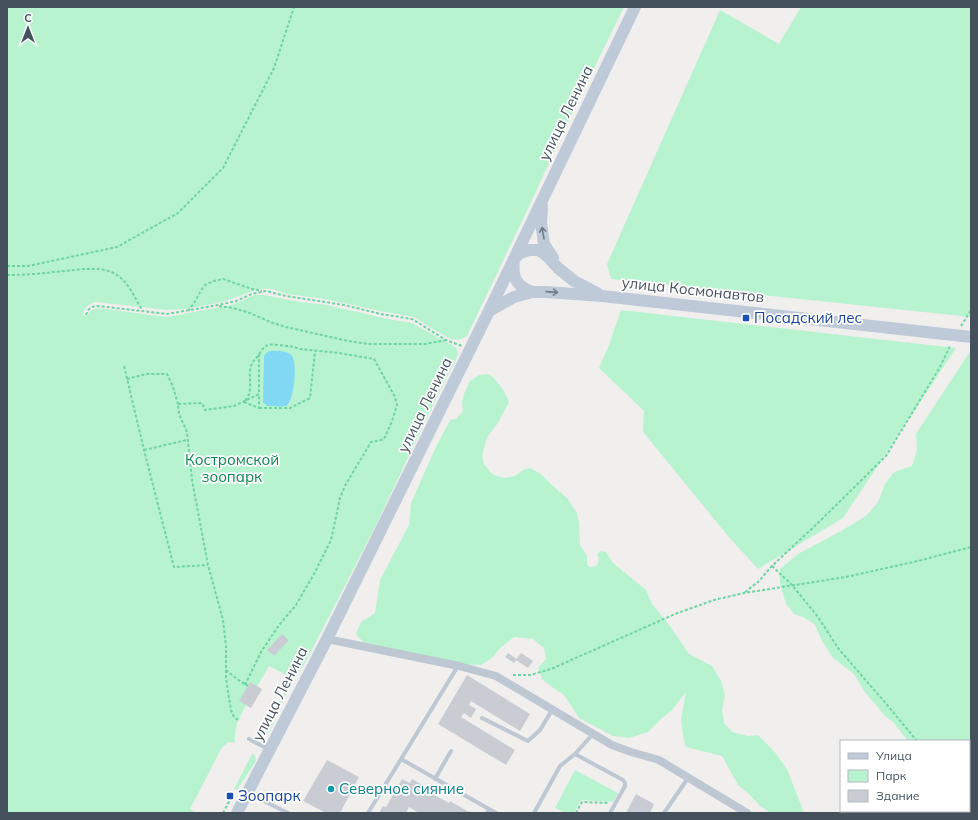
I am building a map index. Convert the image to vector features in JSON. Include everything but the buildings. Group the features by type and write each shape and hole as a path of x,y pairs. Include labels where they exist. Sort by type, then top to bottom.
{"main road":[{"name":"улица Ленина","path":"237,813 327,639 470,350 634,7"},
{"path":"544,196 541,222 544,244 558,268"},
{"path":"532,292 524,288 517,281 513,272 514,259 520,253 529,250 539,250 574,281 602,296"},
{"name":"улица Космонавтов","path":"489,311 514,297 532,292 546,292 602,296 971,337"}],"street":[{"path":"327,639 459,666 496,676 612,745 659,760 746,813"}],"lane":[{"path":"368,813 459,666"},
{"path":"482,718 528,741 540,730 552,710"},
{"path":"534,813 560,766 575,754 593,734"},
{"path":"249,739 270,750"},
{"path":"435,778 451,751"},
{"path":"575,754 623,780 625,783 625,786 610,813"},
{"path":"401,759 488,811 496,813"},
{"path":"664,813 688,778"},
{"path":"248,791 288,813"}],"path":[{"path":"7,266 28,266 117,247 178,213 223,168 274,68 294,7"},
{"path":"7,275 91,269 111,272 125,282 142,310"},
{"path":"188,311 205,285 214,280 223,279 252,289 344,305 381,314 412,319 446,340 470,350"},
{"path":"86,315 87,310 93,306 142,310 167,314 236,301 252,294 266,291"},
{"path":"218,305 247,312 274,323 297,330 348,341 368,344 425,344 446,340"},
{"path":"744,592 758,582 772,566 886,456 940,366 971,310"},
{"path":"226,670 246,685 261,652 279,625 296,605 331,540 340,498 346,484 371,442 384,439 397,405 395,397 374,359 339,353 300,349 295,347 271,345 265,346 261,349 259,354 254,359 251,367 249,396 244,402"},
{"path":"244,402 259,408 290,408 310,398 315,351"},
{"path":"259,354 259,408"},
{"path":"124,366 174,567 208,565"},
{"path":"127,380 146,374 167,374 173,387 179,414 186,432 192,480 208,565 223,620 226,646 227,688 231,710 234,717 238,720"},
{"path":"178,404 202,403 205,410 234,406 259,394"},
{"path":"144,450 187,440"},
{"path":"496,676 530,675 551,669 675,614 714,600 744,592 846,577 922,560 971,547"},
{"path":"772,566 792,585 818,617 838,648 915,740"},
{"path":"576,813 582,802 615,803"},
{"path":"579,808 580,813"}],"green space":[{"name":"Костромской зоопарк","path":"7,7 624,7 467,336 459,340 451,339 414,317 325,299 287,294 272,289 259,289 223,302 186,309 167,310 96,302 89,305 84,310 83,315 87,316 91,310 98,308 167,317 231,305 255,295 264,295 300,302 327,305 412,323 452,345 456,348 458,353 374,529 304,665 292,683 275,716 274,723 268,733 265,735 261,733 261,730 266,728 292,678 269,666 257,687 262,689 251,708 246,705 237,723 234,743 228,742 221,749 190,809 197,813 7,813"},
{"path":"801,7 971,7 971,317 611,279 607,264 720,10 779,44"},
{"path":"621,310 956,348 843,518 758,569 728,536 643,432 644,411 599,368"},
{"path":"971,350 971,798 970,740 907,740 893,722 885,716 864,691 854,674 833,658 822,641 815,625 805,618 794,614 786,604 780,584 780,569 798,554 866,516 878,502 885,484 894,472 912,466 917,450 916,434"},
{"path":"489,374 501,386 509,402 498,423 487,437 482,456 484,464 492,474 504,478 515,476 523,470 530,468 541,474 567,498 577,513 580,545 587,556 587,565 592,567 597,565 599,560 597,554 601,551 606,552 613,563 646,590 652,604 670,626 689,654 712,666 721,681 725,695 722,710 724,723 732,732 748,736 758,735 774,751 787,769 804,813 771,813 760,806 738,785 722,756 686,747 681,719 686,692 672,710 648,732 629,738 613,736 579,718 564,695 542,679 538,668 546,659 544,648 533,639 514,637 499,649 492,658 481,665 455,664 363,642 356,634 361,622 375,613 380,580 409,525 411,503 435,449 450,420 456,419 463,411 462,402 470,381 479,375"},
{"path":"252,754 255,756 256,761 237,790 234,789"},
{"path":"575,770 618,793 613,802 581,800 574,813 565,813 555,808"}],"water":[{"path":"269,351 285,352 293,357 295,371 293,389 289,403 286,406 267,406 263,402 264,357"}],"place":[{"name":"Посадский лес","path":"746,318"},
{"name":"Северное сияние","path":"331,789"},
{"name":"Зоопарк","path":"230,796"}]}
